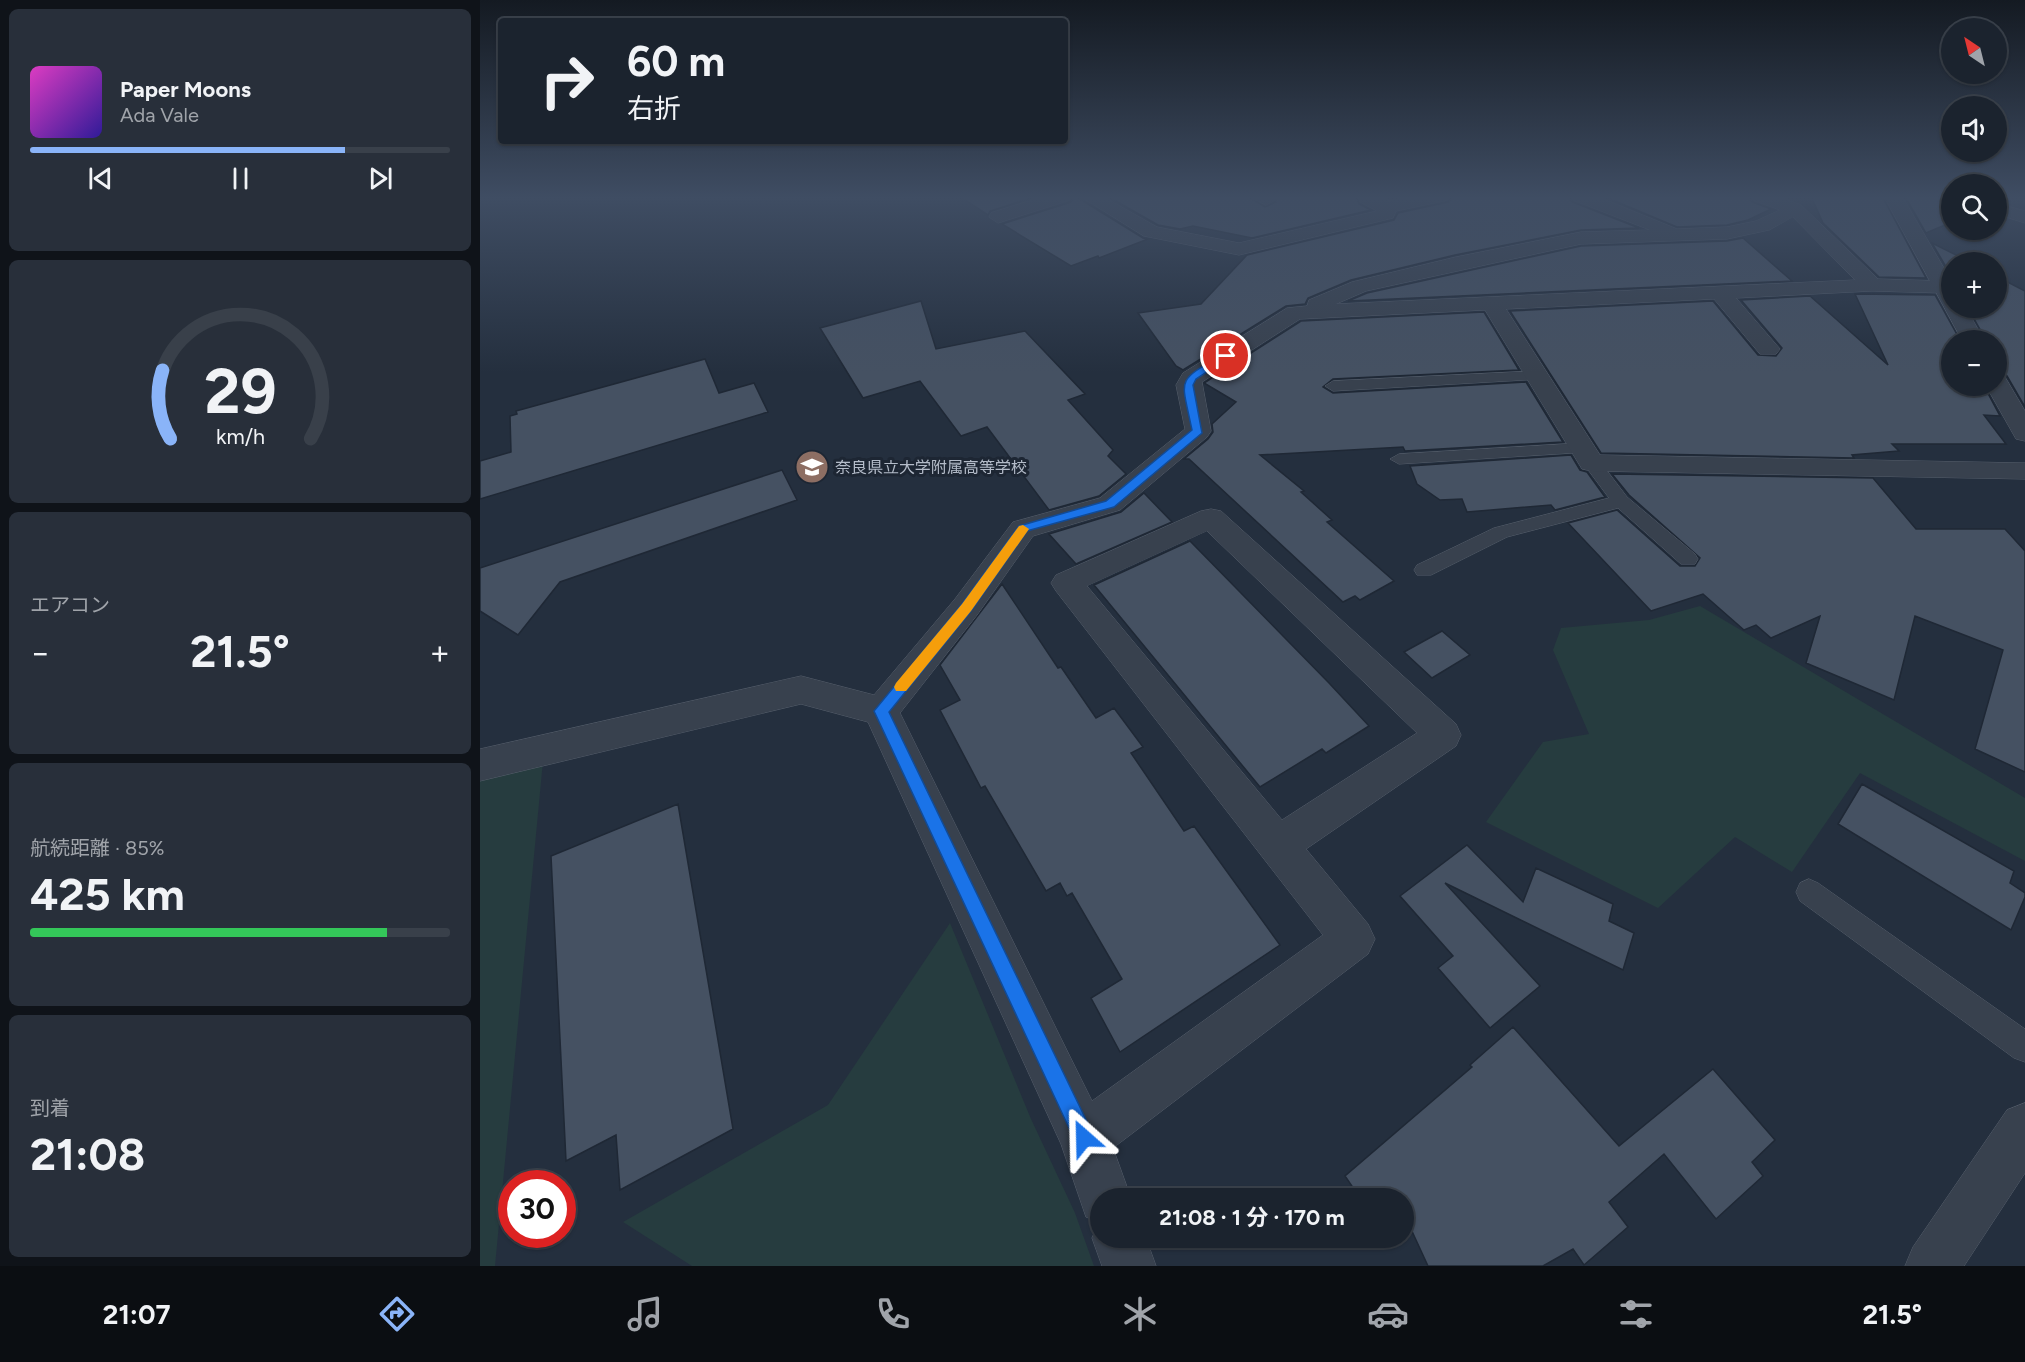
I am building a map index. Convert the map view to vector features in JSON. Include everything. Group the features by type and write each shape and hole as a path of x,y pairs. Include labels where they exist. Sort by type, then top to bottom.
{"street":[{"path":"1314,312 1317,304 1359,286 1497,255"},
{"path":"1842,255 1872,285"},
{"path":"1926,255 1941,283"},
{"path":"881,711 966,607 1023,529 1110,504 1198,431 1188,385 1192,378 1295,313 1872,285 1941,293"},
{"path":"1720,293 1768,349"},
{"path":"1491,303 1587,455 2025,471"},
{"path":"2004,396 2025,433"},
{"path":"1084,1138 1353,939 1277,846 1067,583 1211,518 1443,735 1277,846"},
{"path":"480,765 801,690 881,711 1084,1138 1102,1188"},
{"path":"1932,1266 2025,1128"},
{"path":"1123,1248 1129,1266"}],"lane":[{"path":"1333,386 1537,376"},
{"path":"1399,459 1587,455 1621,501 1688,559"},
{"path":"1424,570 1501,532 1621,501"},
{"path":"1809,892 2025,1047"}],"green space":[{"path":"1700,606 2025,798 2025,861 1860,773 1792,872 1735,837 1658,908 1486,822 1543,742 1589,734 1553,650 1561,628 1649,620"},
{"path":"543,761 504,1170 498,1170 498,1234 495,1266 480,1266 480,775"},
{"path":"950,923 1031,1119 1075,1213 1094,1266 692,1266 623,1222 828,1105"}],"building":[{"path":"1053,255 1107,255 1099,258 1098,256 1071,266"},
{"path":"1247,255 1455,255 1351,280 1308,298 1305,304 1286,306 1183,370 1176,366 1138,313 1201,304"},
{"path":"1540,255 1762,255 1792,281 1348,301 1367,293"},
{"path":"1856,255 1914,255 1926,278 1879,277"},
{"path":"2007,282 2025,291 2025,407 2007,376 2007,330 1980,330 1974,318 2007,318"},
{"path":"1855,294 1935,295 1941,306 1941,318 1948,318 1954,330 1941,330 1941,396 1989,396 2000,416 1984,415 2006,444 1892,444 1899,451 1852,455 1854,458 1601,453 1510,311 1713,301 1758,355 1776,356 1782,348 1741,300 1810,296 1888,365"},
{"path":"921,301 936,349 1025,331 1085,394 1068,400 1113,450 1108,456 1126,474 1099,496 1049,510 987,427 961,436 920,381 863,398 820,328"},
{"path":"1484,312 1519,370 1333,379 1323,387 1333,393 1526,382 1563,442 1405,451 1403,447 1260,455 1304,491 1301,492 1332,520 1327,522 1394,581 1360,600 1355,596 1343,602 1189,459 1184,459 1208,439 1213,432 1212,424 1236,402 1204,383 1301,321"},
{"path":"705,359 719,393 754,383 768,412 480,499 480,461 511,452 510,416 517,414 516,411"},
{"path":"1571,455 1580,470 1587,472 1605,497 1555,510 1551,505 1467,512 1462,499 1440,500 1417,484 1410,466"},
{"path":"782,470 797,500 560,582 518,635 480,611 480,568"},
{"path":"1612,474 1873,478 1916,529 2005,529 2025,551 2025,772 1975,749 2003,650 1915,616 1894,700 1806,663 1820,616 1771,638 1756,625 1744,630 1703,594 1651,611 1568,523 1617,510 1680,566 1695,566 1700,558 1629,495"},
{"path":"1144,493 1172,522 1076,564 1049,534 1121,512"},
{"path":"1190,541 1369,726 1326,753 1322,749 1260,787 1094,585"},
{"path":"1002,584 1058,668 1061,667 1096,718 1114,708 1143,747 1131,753 1184,831 1194,826 1280,945 1120,1052 1091,998 1122,979 1072,893 1067,896 1060,883 1046,891 985,786 981,788 940,710 960,700 940,665"},
{"path":"1442,631 1470,655 1432,678 1404,652"},
{"path":"1862,784 2014,871 2010,883 2025,893 2025,897 2011,930 1838,824"},
{"path":"678,804 733,1129 620,1190 616,1135 566,1161 551,856"},
{"path":"1467,845 1523,902 1536,868 1613,904 1609,921 1634,933 1623,970 1445,883 1540,986 1490,1028 1438,968 1453,956 1400,896"},
{"path":"1513,1027 1619,1146 1713,1069 1775,1140 1752,1162 1763,1176 1716,1219 1664,1154 1609,1202 1628,1227 1584,1265 1573,1249 1543,1266 1428,1266 1414,1236 1414,1188 1353,1188 1345,1176 1472,1067 1470,1065"}],"slow traffic":[{"path":"901,687 966,607 1023,529"}],"place":[{"name":"奈良県立大学附属高等学校","path":"812,467"}],"route":[{"path":"1084,1138 881,711 966,607 1023,529 1110,504 1198,431 1188,385 1192,378 1226,356"}]}
